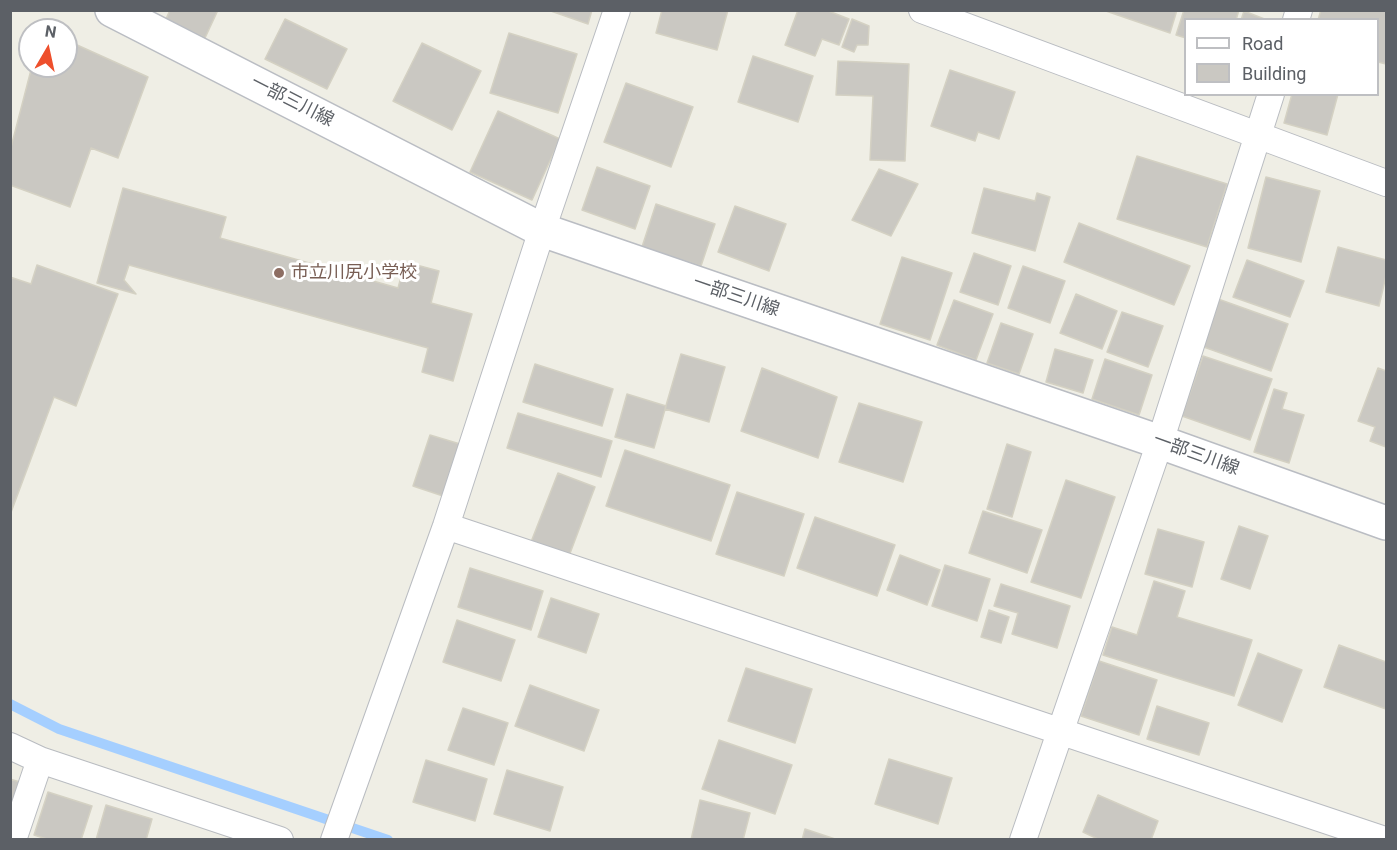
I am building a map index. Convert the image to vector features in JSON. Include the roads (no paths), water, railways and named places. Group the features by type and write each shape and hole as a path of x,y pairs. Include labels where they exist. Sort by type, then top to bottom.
{"main road":[{"name":"一部三川線","path":"112,10 542,230 1160,442 1386,523"}],"street":[{"path":"334,840 446,526 542,230 617,10"},
{"path":"922,10 1386,183"},
{"path":"1023,840 1160,442 1269,96"},
{"path":"446,526 1385,840"},
{"path":"10,746 40,760 280,840"},
{"path":"13,840 40,760"}],"waterway":[{"path":"10,704 59,729 388,840"}],"place":[{"name":"市立川尻小学校","path":"279,273"}]}
